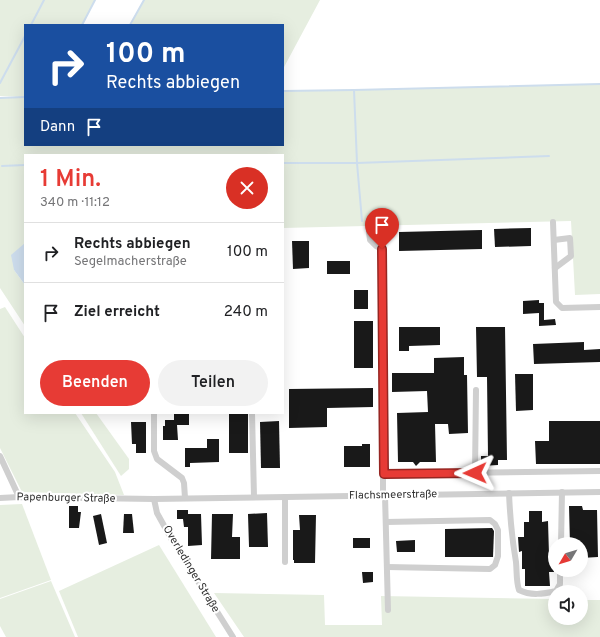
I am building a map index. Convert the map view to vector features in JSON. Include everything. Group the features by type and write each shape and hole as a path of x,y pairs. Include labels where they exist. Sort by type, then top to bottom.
{"street":[{"path":"553,222 556,302 562,308 600,306"},
{"path":"554,240 570,238 571,256 555,268"},
{"path":"382,249 384,495 388,610"},
{"path":"475,473 476,390"},
{"path":"154,414 154,451 157,459 182,478 184,483 185,498"},
{"path":"252,414 254,497"},
{"path":"0,456 19,497"},
{"name":"Flachsmeerstraße","path":"384,474 600,471"},
{"path":"561,537 562,492"},
{"name":"Flachsmeerstraße","path":"132,499 154,500 185,498 600,492"},
{"path":"509,493 511,533 516,562 516,581 519,590 527,594 546,594 556,591 560,584 560,577"},
{"path":"285,497 285,562"},
{"name":"Papenburger Straße","path":"0,498 132,499"},
{"name":"Overledinger Straße","path":"154,500 157,513 172,540 232,637"},
{"path":"386,522 490,520 495,524 498,530 498,556 495,565 490,569 387,567"}],"shaded area":[{"path":"0,0 95,0 83,24 24,24 24,97 0,96"},
{"path":"144,0 320,0 284,67 284,24 132,24"},
{"path":"600,84 600,294 575,295 571,221 284,228 284,154 24,154 24,245 14,270 24,284 24,324 0,288 0,98 24,97 24,146 284,146 284,91"},
{"path":"5,307 24,336 24,414 76,414 115,472 124,495 22,492 0,448 0,309"},
{"path":"82,414 97,414 129,459 129,469 121,476"},
{"path":"22,504 51,580 0,598 0,505"},
{"path":"159,545 216,637 78,637 59,591"},
{"path":"51,581 75,637 6,637 0,626 0,599"},
{"path":"214,593 324,595 325,625 382,625 381,596 548,599 548,625 588,625 588,600 600,600 600,637 244,637"}],"water":[{"path":"24,244 24,284 14,270 11,255"}],"building":[{"path":"531,228 531,246 495,247 494,229"},
{"path":"482,230 482,249 399,251 399,232"},
{"path":"292,241 309,241 309,268 293,269"},
{"path":"327,261 350,261 350,274 327,274"},
{"path":"354,290 368,290 368,309 354,309"},
{"path":"539,300 539,303 544,303 544,320 555,319 556,325 539,326 539,313 523,314 523,301"},
{"path":"354,321 373,321 373,368 354,368"},
{"path":"399,327 440,327 440,345 409,346 409,351 399,351"},
{"path":"476,327 505,327 507,460 498,460 498,465 481,466 481,456 488,456 487,377 477,377"},
{"path":"584,342 584,350 600,349 600,362 534,364 533,344"},
{"path":"464,357 464,375 467,375 468,433 449,434 448,424 435,424 436,462 420,462 416,466 413,462 398,462 397,413 428,412 427,391 392,392 392,373 434,373 434,358"},
{"path":"515,374 533,374 533,410 516,411"},
{"path":"373,388 373,407 327,408 327,427 289,428 289,389"},
{"path":"174,414 189,414 189,425 177,425 178,440 163,440 163,426 165,426 165,420 174,420"},
{"path":"229,414 248,414 248,453 229,453"},
{"path":"279,421 280,468 261,468 260,422"},
{"path":"549,421 600,421 600,464 536,464 535,441 549,441"},
{"path":"131,422 146,422 146,453 136,453 136,444 132,444"},
{"path":"207,439 219,439 219,462 190,463 190,467 185,467 185,448 207,448"},
{"path":"362,444 370,444 370,467 344,467 344,446 362,446"},
{"path":"69,506 78,506 78,512 81,512 79,528 69,528"},
{"path":"569,506 582,506 583,510 597,510 598,557 588,558 588,537 570,537"},
{"path":"177,510 188,510 188,514 201,514 202,545 188,546 188,527 184,527 183,519 177,519"},
{"path":"529,511 542,511 542,522 548,521 548,577 549,577 550,585 548,586 525,586 525,569 522,569 522,551 519,552 518,537 524,537 524,522 529,522"},
{"path":"267,513 268,547 249,547 248,514"},
{"path":"101,514 107,543 99,545 93,516"},
{"path":"124,514 132,514 134,533 123,533"},
{"path":"212,514 233,514 232,537 240,537 240,559 211,559"},
{"path":"299,515 316,515 315,563 294,563 293,560 293,530 300,530"},
{"path":"492,528 494,531 493,557 445,557 445,529"},
{"path":"353,538 370,538 370,548 353,548"},
{"path":"415,540 415,552 397,552 396,541"},
{"path":"362,572 373,572 373,582 363,583"}],"waterway":[{"path":"32,24 44,0"},
{"path":"83,24 95,0"},
{"path":"131,24 144,0"},
{"path":"0,83 24,38"},
{"path":"362,221 357,163 354,90 600,84"},
{"path":"284,91 354,90"},
{"path":"0,98 24,97"},
{"path":"284,163 357,163 549,156"},
{"path":"2,166 24,165"}],"route":[{"path":"382,249 384,474 475,473"}]}
